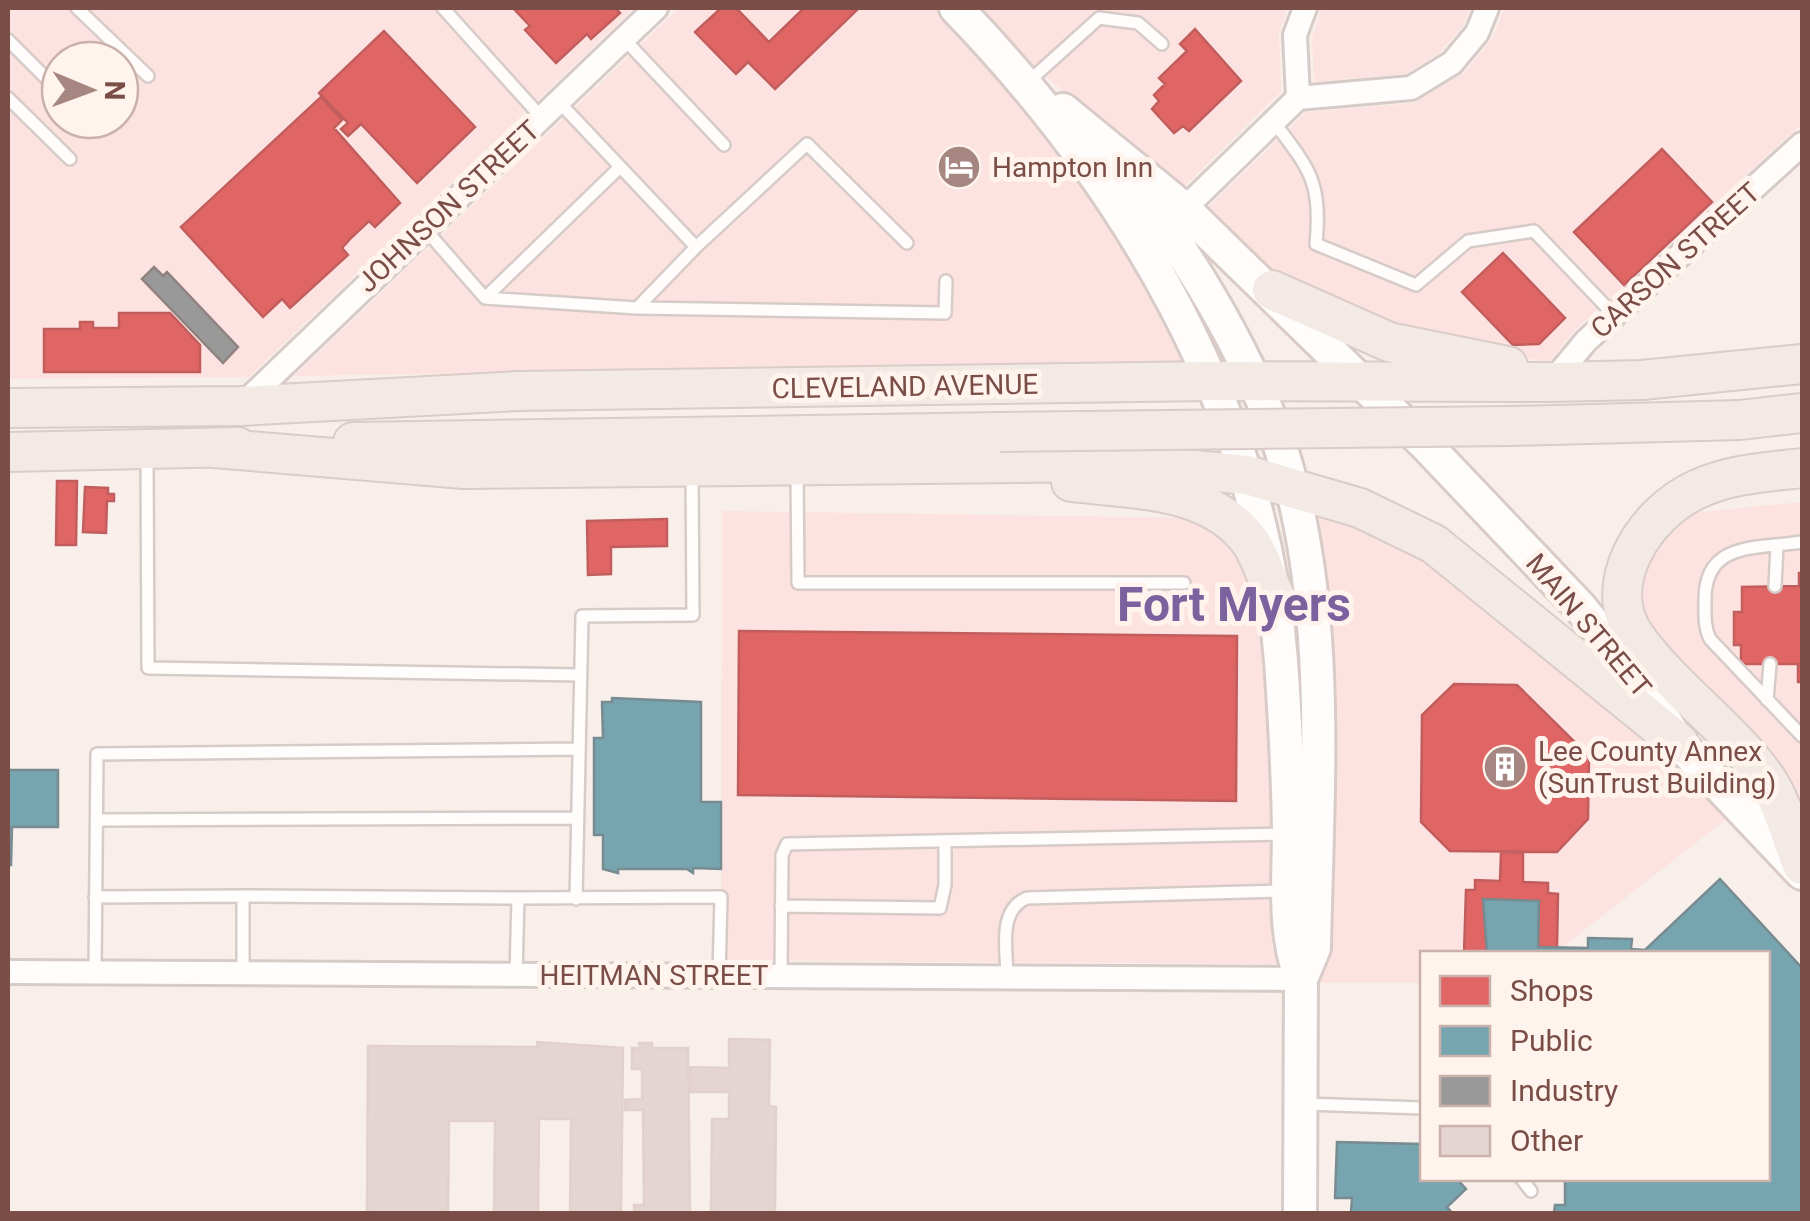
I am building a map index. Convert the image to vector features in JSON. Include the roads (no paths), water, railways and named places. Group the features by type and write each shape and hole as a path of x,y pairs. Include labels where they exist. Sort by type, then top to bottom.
{"main road":[{"path":"956,8 1028,82 1097,175 1144,249 1210,382 1247,475 1275,596 1287,740 1289,946 1301,978 1300,1214"},
{"name":"MAIN STREET","path":"1028,82 1184,209 1272,290 1365,385 1580,607 1640,682 1679,742 1802,873"},
{"path":"1113,150 1195,270 1253,382 1280,447 1291,488 1313,638 1316,710 1314,948 1301,978"},
{"path":"1272,290 1390,342 1530,370 1552,382"},
{"name":"CLEVELAND AVENUE","path":"8,408 241,406 518,391 1642,380 1802,364"},
{"path":"1210,382 1280,447 1360,508"},
{"path":"1320,383 1354,403 1531,586 1580,607"},
{"name":"CLEVELAND AVENUE","path":"8,452 438,438 1510,426 1740,420 1802,413"},
{"path":"214,448 464,469 1112,462 1247,475 1360,508 1434,544 1679,742"},
{"path":"849,466 927,478 1062,481 1179,496 1220,511 1247,536 1275,596"},
{"path":"1802,468 1737,476 1696,489 1674,503 1654,520 1638,544 1628,565 1622,604 1637,640 1768,782 1802,865"}],"street":[{"name":"JOHNSON STREET","path":"241,406 656,8"},
{"path":"1298,98 1295,36 1305,8"},
{"path":"1184,209 1298,98 1411,88 1452,63 1478,33 1487,8"},
{"name":"CARSON STREET","path":"1552,382 1614,314 1802,144"},
{"name":"HEITMAN STREET","path":"8,972 1301,978"}],"lane":[{"path":"77,8 148,76"},
{"path":"443,8 550,110 620,167 696,248"},
{"path":"1028,82 1099,18 1138,23 1162,44"},
{"path":"624,39 724,144"},
{"path":"8,40 40,72"},
{"path":"8,98 70,159"},
{"path":"1274,122 1309,169 1320,204 1316,244 1416,285 1468,241 1534,231 1614,314"},
{"path":"637,308 807,144 907,243"},
{"path":"484,298 620,167"},
{"path":"425,229 484,298 637,308 945,312 946,281"},
{"path":"147,448 148,668 579,675"},
{"path":"797,466 798,583 1184,583"},
{"path":"576,899 582,616 692,615 692,467"},
{"path":"1802,542 1721,557 1706,574 1704,586 1705,628 1710,640 1802,736"},
{"path":"1774,586 1777,546"},
{"path":"1768,700 1770,664"},
{"path":"94,973 98,754 578,748"},
{"path":"97,820 577,818"},
{"path":"780,976 782,855 786,844 1289,834"},
{"path":"781,906 940,908 946,841"},
{"path":"1008,978 1006,920 1018,902 1027,898 1288,891"},
{"path":"242,896 242,972"},
{"path":"96,897 721,898 720,975"},
{"path":"516,974 518,898"},
{"path":"1301,1104 1420,1108"},
{"path":"1523,1181 1531,1191"}],"place":[{"name":"Hampton Inn","path":"959,167"},
{"name":"Lee County Annex (SunTrust Building)","path":"1505,767"}],"district":[{"name":"Fort Myers","path":"1234,604"}]}
